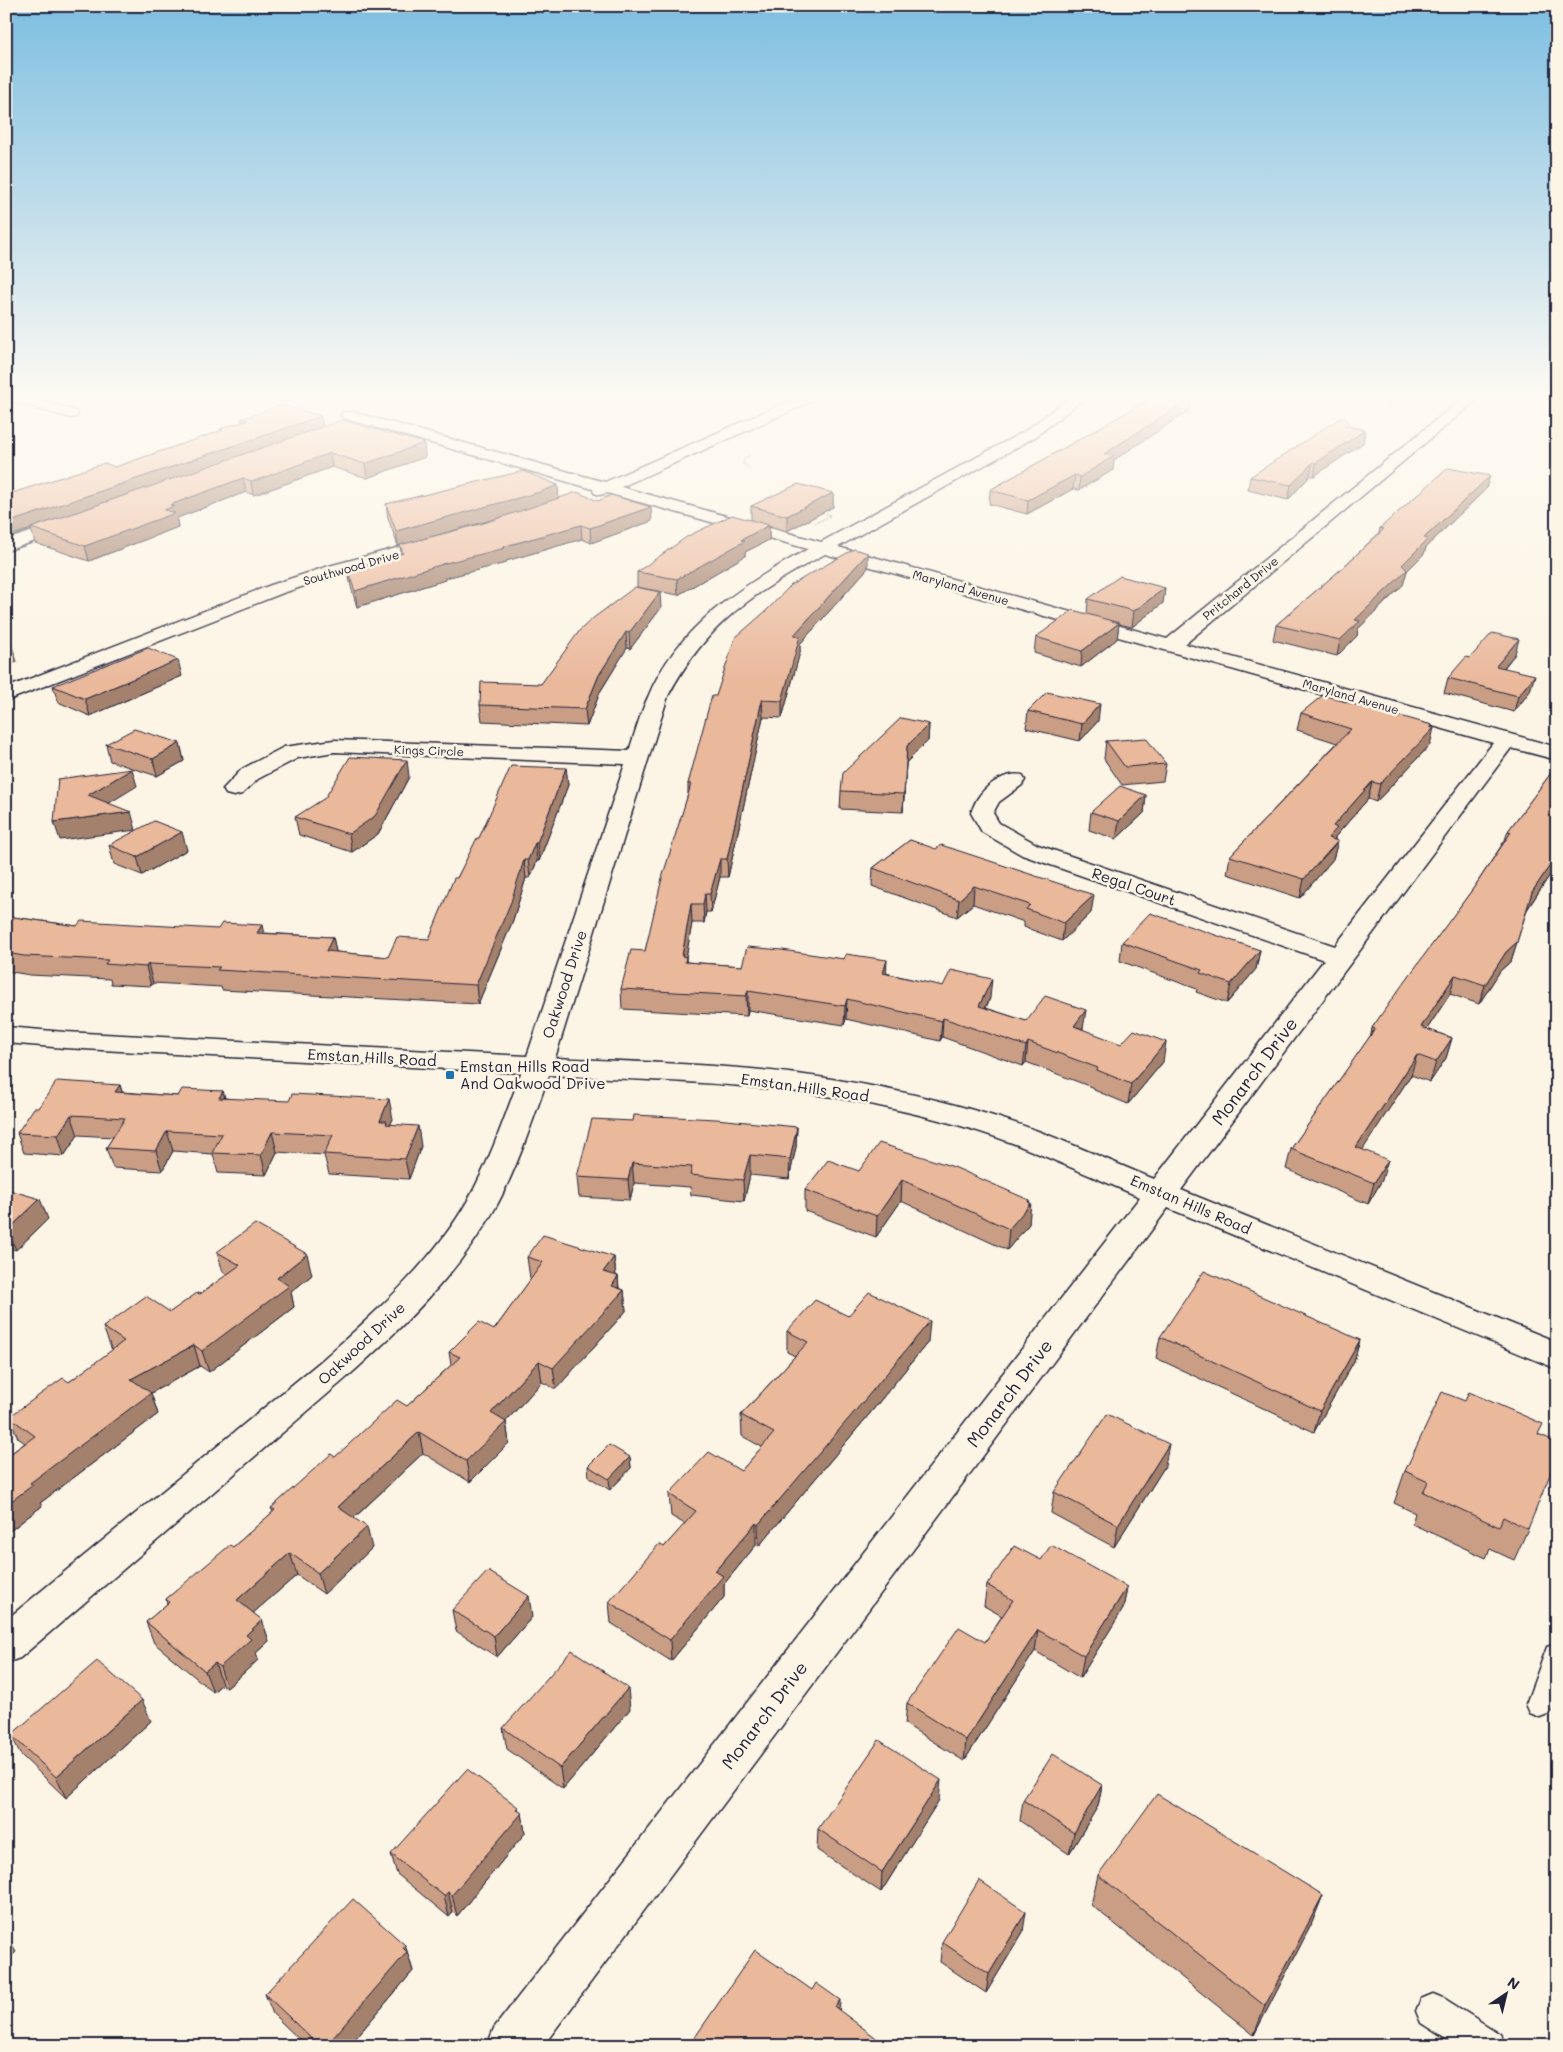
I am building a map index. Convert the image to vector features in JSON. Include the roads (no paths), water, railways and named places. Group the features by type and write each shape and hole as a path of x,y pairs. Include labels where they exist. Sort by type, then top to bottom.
{"street":[{"path":"585,497 593,494"},
{"name":"Maryland Avenue","path":"627,494 1557,754"},
{"name":"Oakwood Drive","path":"6,1645 333,1370 380,1328 420,1286 454,1245 481,1205 501,1165 538,1066 658,696 672,669 690,644 712,621 765,580 923,494"},
{"name":"Pritchard Drive","path":"1170,646 1355,494"},
{"path":"6,546 82,519"},
{"name":"Southwood Drive","path":"6,695 278,589 335,570 450,539"},
{"name":"Monarch Drive","path":"512,2046 1506,740"},
{"name":"Kings Circle","path":"234,789 250,774 292,752 334,746 637,758"},
{"name":"Regal Court","path":"1014,780 989,798 982,813 990,827 1030,850 1341,957"},
{"name":"Emstan Hills Road","path":"12,1044 538,1066 777,1080 839,1089 963,1117 1024,1137 1162,1192 1557,1356"}],"lane":[{"path":"1540,1704 1557,1656"},
{"path":"1433,2011 1488,2046"}],"place":[{"name":"Emstan Hills Road And Oakwood Drive","path":"450,1075"}]}
